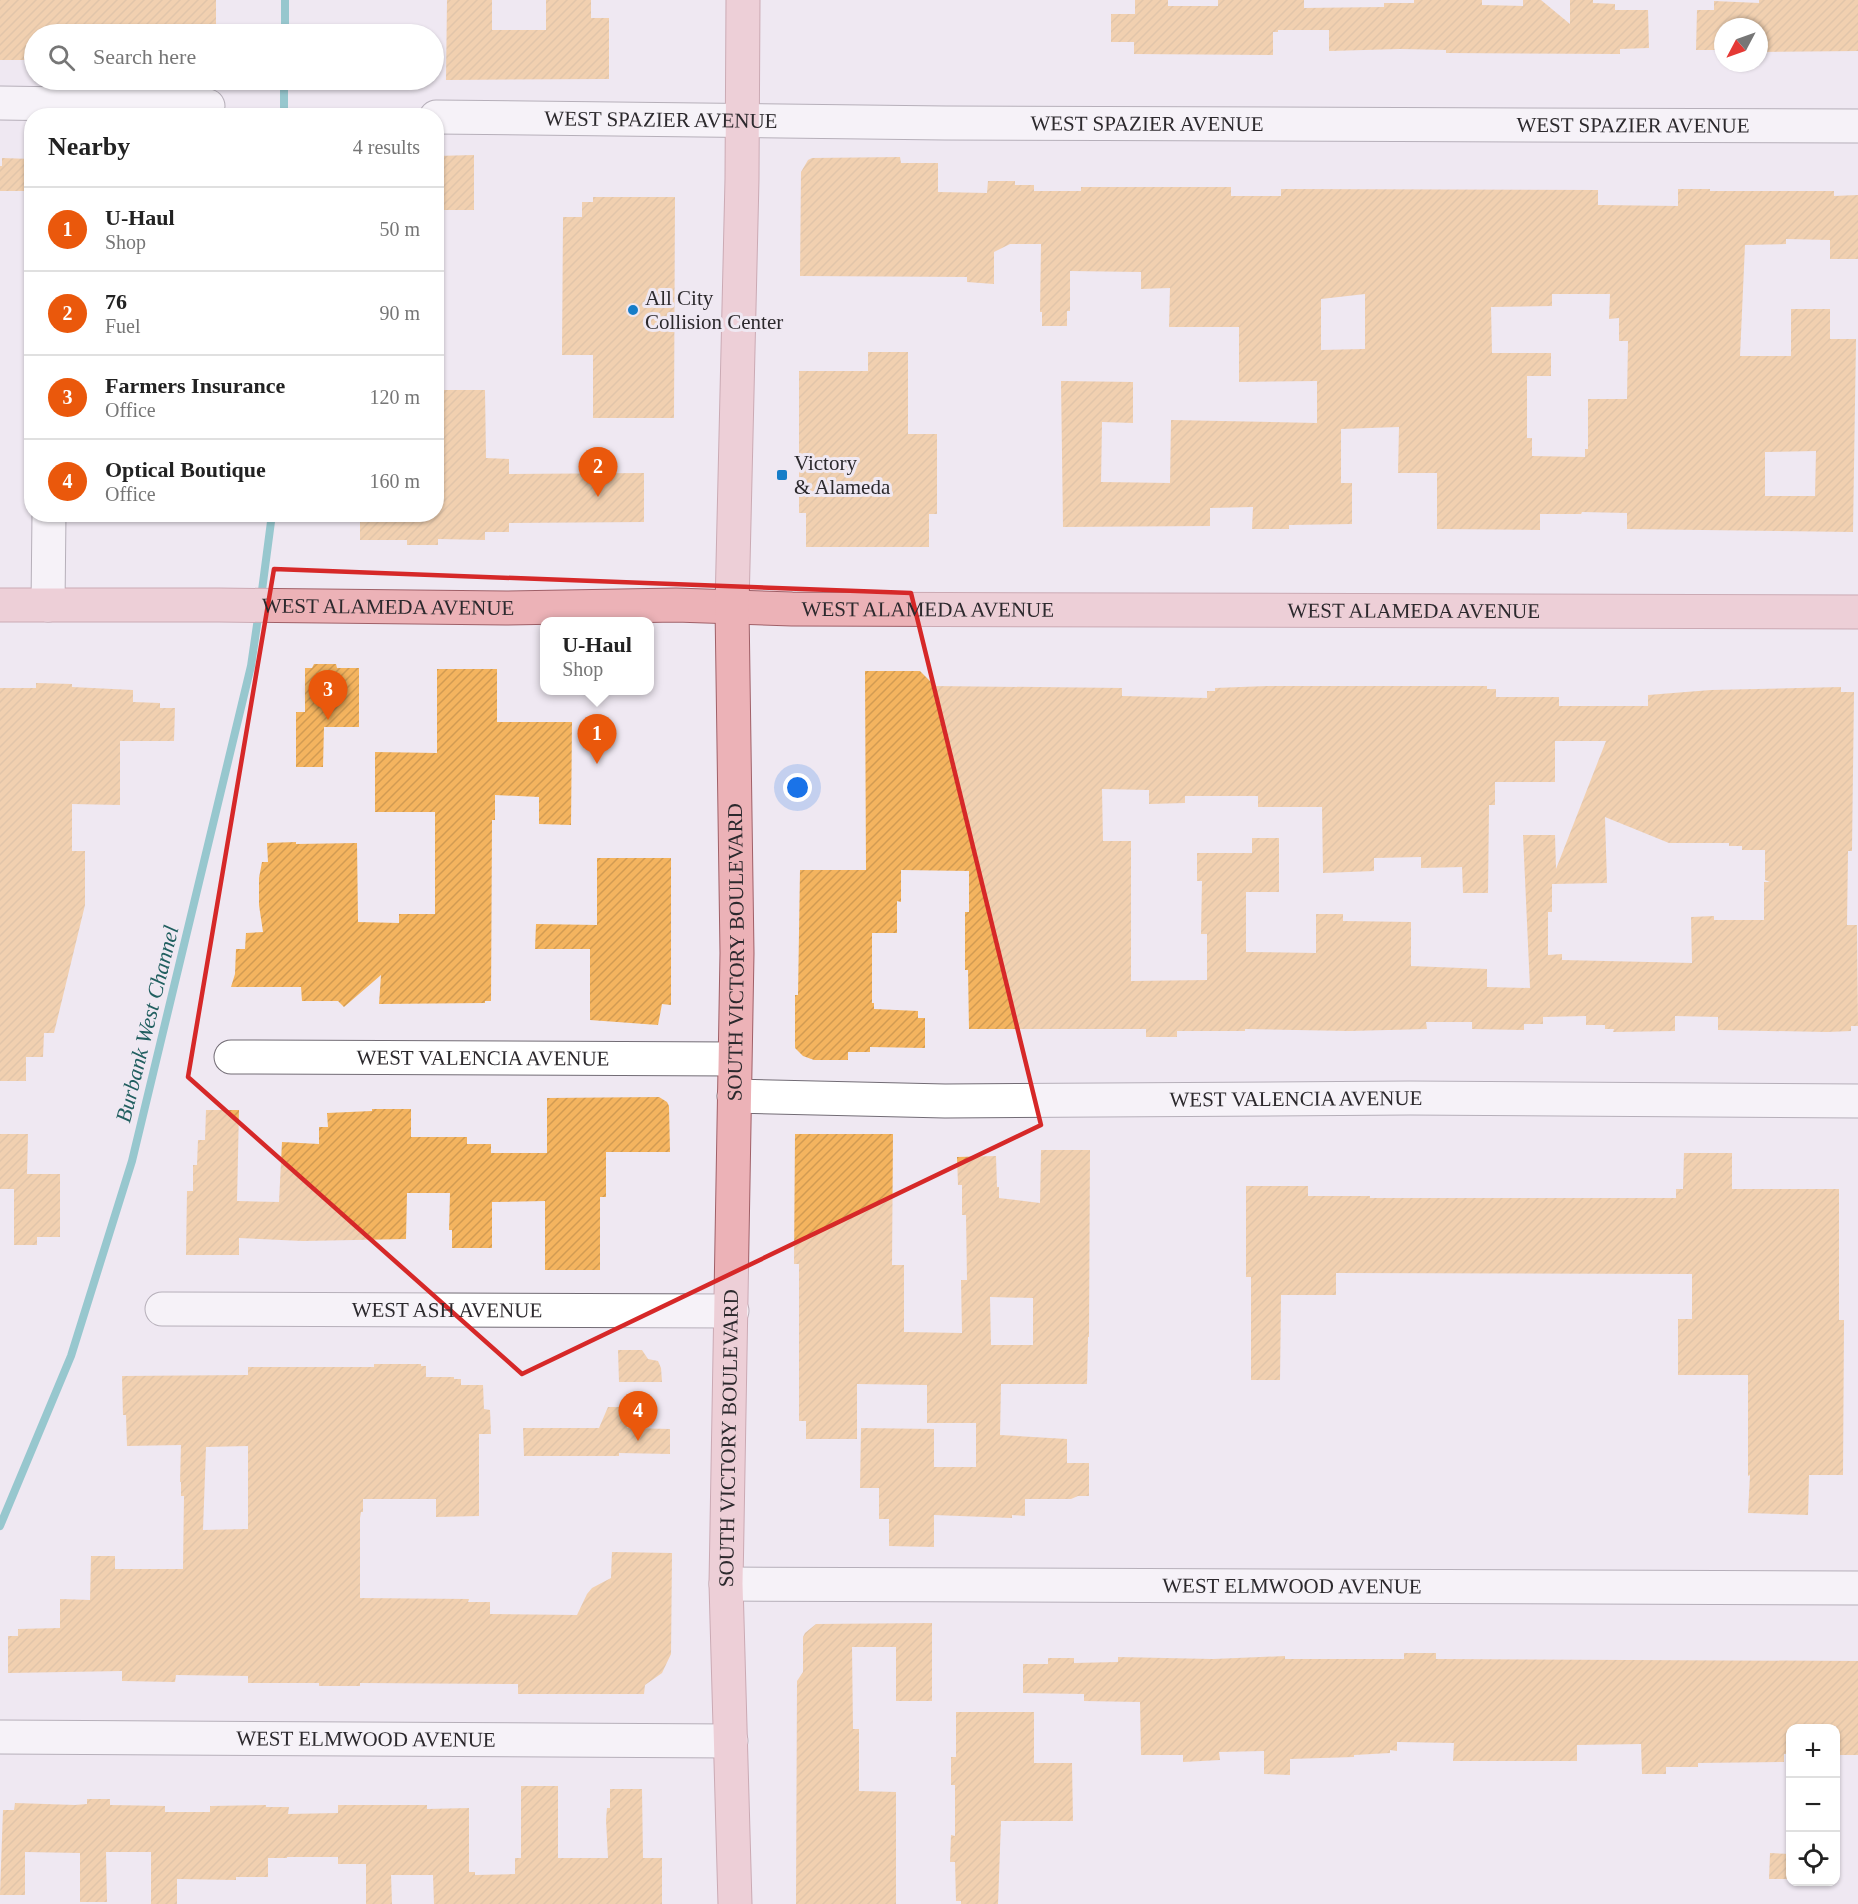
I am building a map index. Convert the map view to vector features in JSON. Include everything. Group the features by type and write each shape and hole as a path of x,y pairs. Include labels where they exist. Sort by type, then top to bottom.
{"main road":[{"name":"SOUTH VICTORY BOULEVARD","path":"735,1904 726,1584 737,953 732,607 743,0"},
{"name":"WEST ALAMEDA AVENUE","path":"0,605 506,608 676,605 995,610 1858,612"}],"street":[{"path":"0,103 208,106"},
{"name":"WEST SPAZIER AVENUE","path":"444,117 945,123 1858,126"},
{"path":"48,605 49,522"},
{"name":"WEST VALENCIA AVENUE","path":"231,1058 734,1059"},
{"name":"WEST VALENCIA AVENUE","path":"734,1096 945,1101 1422,1098 1858,1101"},
{"name":"WEST ASH AVENUE","path":"162,1309 732,1311"},
{"name":"WEST ELMWOOD AVENUE","path":"726,1584 1858,1588"},
{"name":"WEST ELMWOOD AVENUE","path":"0,1737 731,1741"}],"highlighted area":[{"path":"274,569 911,593 1041,1125 522,1374 188,1077"}],"building":[{"path":"0,0 216,0 216,24 24,24 24,60 0,60"},
{"path":"447,0 492,0 492,30 546,30 546,0 591,0 591,18 609,18 609,79 446,80"},
{"path":"1135,0 1168,0 1168,6 1218,6 1218,0 1304,0 1304,8 1384,7 1384,3 1414,3 1414,0 1482,0 1482,5 1523,6 1523,0 1541,0 1570,24 1570,0 1593,0 1593,3 1615,4 1615,10 1648,10 1649,48 1620,49 1620,54 1446,53 1446,50 1400,49 1329,51 1329,30 1278,30 1278,32 1273,32 1273,55 1134,54 1134,42 1111,42 1111,14 1135,14"},
{"path":"1759,0 1858,0 1858,51 1768,52 1768,18 1714,18 1714,50 1696,50 1697,10 1714,10 1714,1 1759,3"},
{"path":"474,155 474,210 444,210 444,156"},
{"path":"900,157 901,163 938,163 938,192 987,193 988,181 1015,181 1015,185 1034,185 1034,191 1081,191 1081,187 1231,187 1231,196 1281,196 1281,189 1598,190 1598,205 1678,206 1678,189 1834,191 1834,196 1858,195 1858,259 1830,259 1830,240 1786,239 1786,244 1745,245 1740,356 1791,356 1791,309 1830,309 1830,339 1856,339 1853,532 1627,529 1627,513 1582,512 1581,514 1540,514 1540,530 1437,529 1437,473 1398,473 1399,427 1341,429 1341,483 1352,483 1352,524 1289,525 1289,529 1252,529 1253,507 1210,508 1210,526 1063,527 1061,381 1133,382 1133,423 1102,422 1101,482 1170,483 1171,420 1317,423 1317,381 1239,382 1239,327 1169,327 1170,288 1141,289 1141,272 1070,271 1070,311 1067,311 1067,326 1042,326 1042,312 1040,312 1041,244 1010,244 994,252 994,284 967,282 967,277 800,276 801,172 808,160 812,158","holes":["1365,294 1365,349 1321,350 1321,299","1552,294 1610,294 1609,319 1619,318 1619,341 1628,341 1627,399 1588,399 1588,449 1585,449 1585,457 1532,456 1532,438 1527,438 1527,376 1551,376 1551,353 1492,353 1491,307 1552,306","1816,451 1815,496 1765,496 1765,452"]},
{"path":"2,158 24,159 24,191 0,191 0,166 2,166"},
{"path":"593,197 675,197 674,418 593,418 593,355 562,355 563,217 582,217 582,202 593,202"},
{"path":"868,352 908,352 908,434 937,434 937,514 929,514 929,547 806,547 806,513 799,513 799,371 868,371"},
{"path":"444,390 485,390 486,458 509,459 509,474 644,473 644,522 509,523 509,532 485,532 485,540 438,539 438,545 407,545 407,540 360,540 360,522 444,522"},
{"path":"314,664 336,664 337,668 359,668 359,727 324,727 323,767 296,767 296,712 305,712 305,668 312,668"},
{"path":"437,669 497,669 497,722 572,722 571,825 539,824 539,797 495,795 495,820 492,820 491,1001 485,1001 485,1003 379,1004 381,975 344,1007 338,1001 302,1001 301,987 231,987 235,974 236,949 245,949 246,933 263,932 259,905 259,878 262,862 268,862 267,843 357,843 358,922 399,923 399,914 435,914 435,812 375,812 375,752 437,753"},
{"path":"865,671 920,671 935,686 1122,688 1122,696 1207,698 1207,691 1215,691 1215,688 1267,686 1487,686 1487,689 1496,689 1496,697 1559,697 1559,706 1648,706 1648,695 1711,690 1841,687 1841,692 1854,692 1852,851 1848,851 1847,925 1857,925 1858,1026 1851,1026 1851,1031 1827,1032 1718,1030 1718,1017 1675,1016 1675,1031 1613,1032 1614,1029 1605,1029 1605,1025 1586,1025 1586,1016 1543,1017 1543,1024 1524,1024 1524,1030 1472,1029 1472,1022 1426,1022 1427,1029 1177,1031 1177,1037 1146,1037 1146,1029 969,1029 968,970 965,970 965,912 969,912 969,871 901,870 901,902 897,901 897,933 872,933 872,1003 874,1003 874,1009 918,1011 918,1018 925,1018 925,1048 870,1047 870,1052 848,1052 848,1060 814,1060 803,1056 795,1048 800,870 866,870","holes":["1555,741 1606,741 1556,869 1555,835 1523,835 1530,988 1487,987 1487,969 1411,966 1411,922 1343,921 1343,914 1316,914 1316,953 1246,952 1246,892 1279,892 1279,838 1252,838 1252,853 1197,853 1197,881 1202,881 1201,934 1207,934 1207,980 1131,981 1131,841 1103,841 1102,789 1149,790 1149,804 1185,803 1185,796 1258,796 1258,807 1322,807 1323,873 1374,871 1374,858 1421,857 1421,868 1462,867 1463,893 1488,893 1489,805 1495,805 1495,782 1555,782","1605,817 1669,843 1729,843 1729,846 1742,846 1742,850 1765,850 1765,880 1770,882 1764,882 1764,920 1714,920 1714,916 1691,917 1692,963 1562,960 1562,954 1548,955 1548,912 1552,912 1552,884 1607,883"]},
{"path":"36,683 133,690 133,702 160,703 160,708 175,708 174,741 120,741 120,805 72,804 72,851 85,851 85,905 54,1033 44,1033 43,1057 26,1057 26,1081 0,1081 0,688 36,688"},
{"path":"597,858 671,858 671,1005 662,1004 658,1025 590,1020 590,949 535,949 536,924 597,925"},
{"path":"659,1097 669,1106 670,1152 606,1152 606,1197 600,1197 600,1270 545,1270 545,1201 492,1202 492,1248 452,1248 452,1230 449,1230 450,1193 407,1193 406,1239 303,1241 239,1238 239,1255 186,1255 187,1191 193,1191 193,1165 197,1165 198,1140 205,1140 206,1110 239,1110 237,1201 279,1202 282,1142 319,1144 319,1127 328,1127 327,1113 372,1111 372,1109 411,1109 411,1137 467,1137 467,1144 491,1144 491,1153 547,1153 547,1098"},
{"path":"0,1134 28,1134 27,1174 60,1174 60,1237 37,1237 37,1245 14,1245 14,1189 0,1189"},
{"path":"795,1134 893,1134 892,1265 904,1265 904,1332 962,1333 961,1280 967,1280 966,1215 962,1215 962,1185 958,1185 957,1157 996,1156 999,1198 1040,1203 1041,1150 1090,1150 1087,1384 1001,1384 1000,1435 1067,1439 1067,1463 1089,1463 1089,1496 1078,1496 1071,1499 1025,1499 1025,1516 1012,1515 1012,1518 934,1515 934,1547 889,1546 889,1519 879,1519 879,1488 860,1488 861,1428 934,1429 934,1467 976,1467 976,1423 927,1423 927,1385 857,1384 857,1439 806,1439 806,1421 799,1421 799,1264 794,1264","holes":["990,1297 1033,1298 1033,1345 991,1345"]},
{"path":"1684,1153 1732,1153 1732,1189 1839,1189 1839,1320 1844,1320 1843,1475 1809,1475 1808,1515 1748,1513 1750,1475 1748,1476 1748,1375 1678,1375 1678,1319 1692,1319 1692,1274 1336,1273 1336,1295 1281,1295 1280,1380 1251,1380 1251,1277 1246,1277 1246,1186 1308,1186 1308,1196 1370,1196 1370,1198 1676,1198 1676,1189 1683,1189"},
{"path":"618,1350 642,1350 648,1359 658,1361 662,1382 619,1382"},
{"path":"374,1364 421,1364 421,1366 426,1366 426,1377 454,1377 454,1379 461,1379 461,1385 483,1385 484,1409 490,1410 491,1434 479,1434 479,1516 436,1517 436,1499 363,1499 363,1512 360,1518 360,1598 469,1599 468,1602 490,1602 490,1614 577,1615 592,1588 611,1578 612,1552 672,1553 671,1654 662,1673 645,1685 644,1694 518,1694 518,1684 360,1683 360,1686 319,1686 319,1683 248,1683 248,1676 176,1675 175,1682 122,1681 122,1671 8,1673 8,1636 18,1636 18,1629 60,1628 60,1599 90,1600 91,1556 115,1556 115,1569 183,1569 184,1496 181,1496 180,1482 181,1445 127,1446 122,1376 248,1375 248,1367 374,1367","holes":["248,1446 248,1529 203,1530 206,1447"]},
{"path":"608,1407 628,1407 627,1428 670,1429 670,1454 524,1456 523,1428 599,1428"},
{"path":"932,1623 932,1701 896,1701 896,1647 852,1647 853,1729 859,1729 859,1791 896,1792 896,1904 796,1904 797,1681 803,1672 803,1637 816,1624"},
{"path":"1404,1653 1436,1653 1436,1659 1858,1661 1858,1755 1840,1755 1840,1724 1786,1724 1784,1762 1698,1763 1698,1767 1666,1767 1666,1774 1642,1774 1641,1744 1577,1745 1577,1761 1453,1761 1454,1743 1397,1742 1397,1751 1390,1750 1390,1753 1354,1755 1354,1757 1290,1759 1290,1775 1264,1774 1264,1751 1219,1752 1220,1760 1183,1762 1183,1755 1141,1755 1140,1702 1084,1701 1084,1694 1023,1693 1023,1664 1048,1664 1048,1658 1074,1658 1074,1663 1118,1662 1118,1657 1213,1659 1285,1656 1285,1659 1404,1659"},
{"path":"956,1712 1034,1712 1034,1763 1072,1763 1073,1821 1001,1821 998,1904 961,1904 961,1901 956,1901 955,1862 950,1862 951,1835 955,1836 955,1785 951,1785 951,1757 956,1757"},
{"path":"521,1786 558,1786 558,1858 608,1858 606,1820 607,1808 610,1808 610,1789 642,1789 643,1858 662,1858 662,1904 434,1904 433,1875 391,1875 392,1904 366,1904 366,1864 338,1864 338,1857 287,1857 268,1858 268,1877 236,1877 236,1880 177,1879 177,1904 151,1904 151,1852 106,1852 107,1902 80,1902 80,1853 25,1852 25,1895 0,1895 3,1810 14,1810 15,1803 75,1805 87,1804 87,1799 110,1799 110,1805 165,1806 165,1812 210,1812 210,1806 266,1805 266,1807 289,1807 288,1814 338,1813 338,1805 427,1805 427,1809 469,1808 469,1872 475,1872 475,1875 515,1874 515,1858 521,1858"},
{"path":"1770,1853 1786,1854 1786,1879 1769,1879"}],"waterway":[{"name":"Burbank West Channel","path":"285,0 285,24"},
{"name":"Burbank West Channel","path":"284,90 284,108"},
{"name":"Burbank West Channel","path":"261,598 271,522"},
{"name":"Burbank West Channel","path":"0,1526 71,1356 132,1161 251,666 259,611"}],"place":[{"name":"All City Collision Center","path":"633,310"},
{"name":"Victory & Alameda","path":"782,475"},
{"name":"76","path":"598,497"},
{"name":"Farmers Insurance","path":"328,720"},
{"name":"U-Haul","path":"597,764"},
{"name":"Optical Boutique","path":"638,1441"}]}
